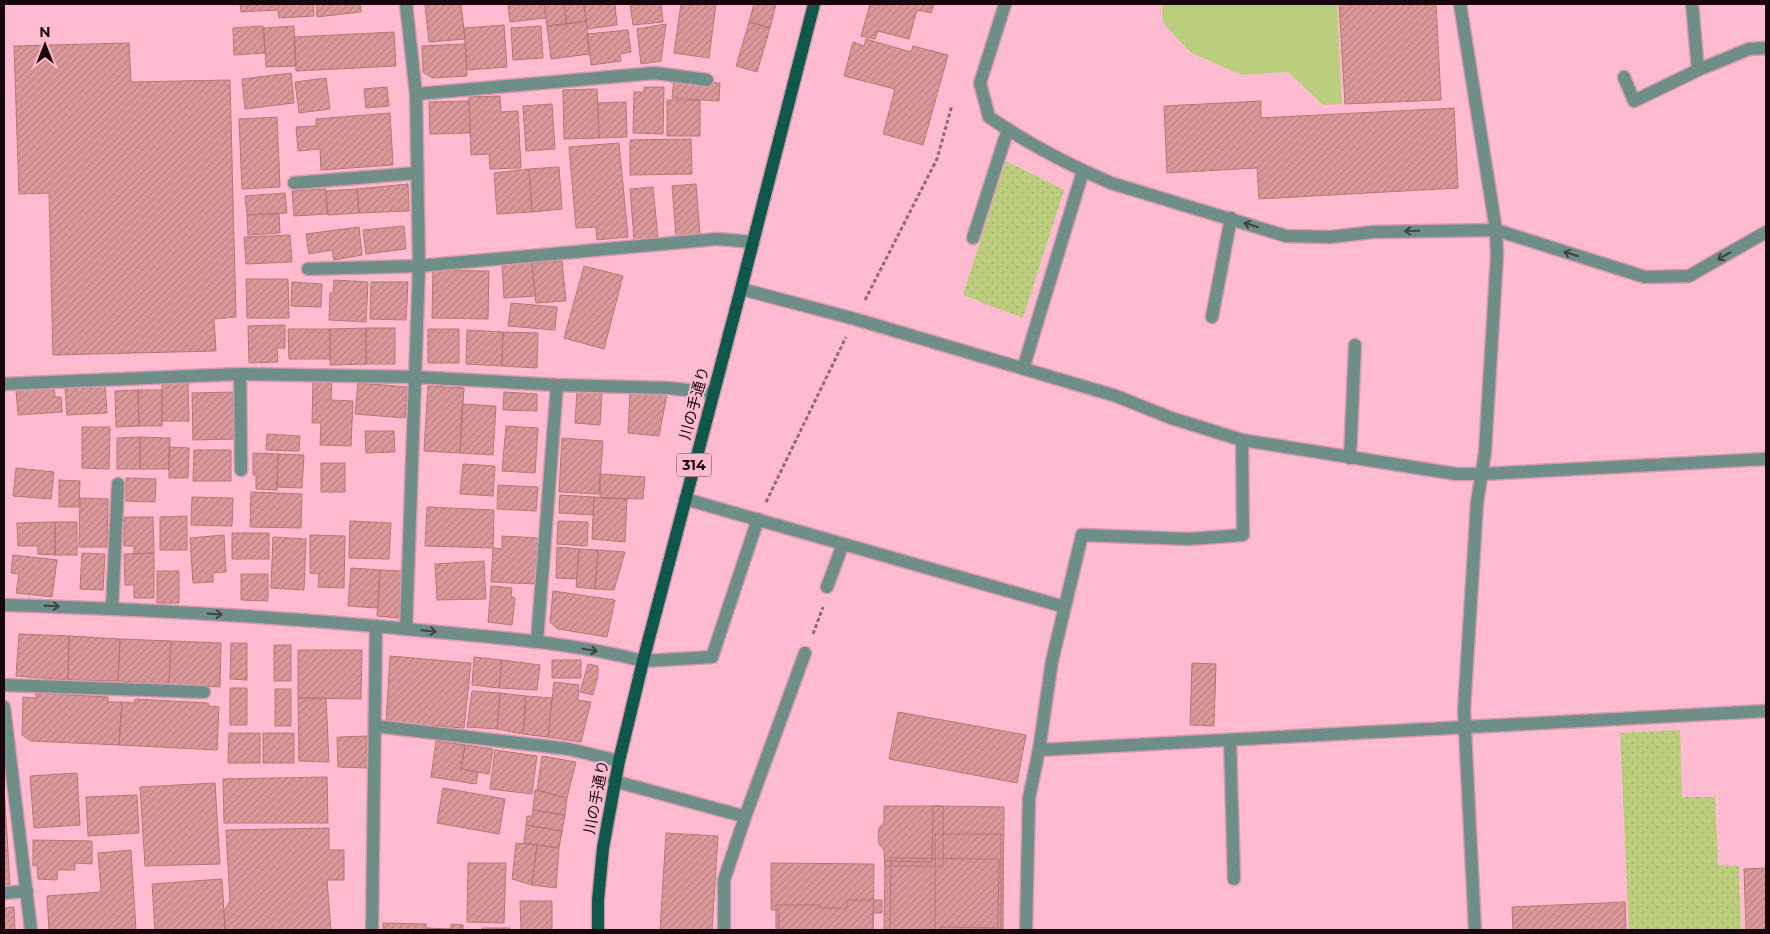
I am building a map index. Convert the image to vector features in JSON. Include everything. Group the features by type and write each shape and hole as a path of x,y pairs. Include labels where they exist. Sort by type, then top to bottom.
{"main road":[{"name":"川の手通り","path":"598,930 598,900 603,848 614,781 643,661 742,290 814,4"}],"street":[{"path":"406,4 416,94 419,266 406,629"},
{"path":"1005,4 980,83 989,117 1083,171 1111,183 1286,236 1331,237 1373,232 1496,230 1645,277 1689,276 1766,232"},
{"path":"1460,4 1496,230 1497,256 1485,452 1477,503 1464,727 1475,930"},
{"path":"1692,4 1698,70"},
{"path":"1624,77 1634,101 1698,70 1749,49 1766,48"},
{"path":"416,94 655,73 707,80"},
{"path":"973,238 1008,129"},
{"path":"1023,369 1083,171"},
{"path":"294,183 417,173"},
{"path":"1212,317 1231,218"},
{"path":"308,268 419,266 717,239 753,242"},
{"path":"742,290 855,319 1116,396 1172,418 1242,440 1350,458 1456,474 1511,474 1766,459"},
{"path":"1350,458 1355,345"},
{"path":"240,374 241,470"},
{"path":"4,384 240,374 415,376 557,385 669,388 713,393"},
{"path":"537,641 557,385"},
{"path":"1026,930 1029,798 1039,750 1052,661 1082,535 1189,540 1243,535 1242,440"},
{"path":"112,608 118,484"},
{"path":"685,499 1065,606"},
{"path":"4,605 112,608 376,626 537,641 614,654 643,661 712,657 758,520"},
{"path":"827,587 843,544"},
{"path":"372,930 376,626"},
{"path":"724,930 724,880 742,816 805,653"},
{"path":"4,685 204,692"},
{"path":"4,707 8,768 31,930"},
{"path":"1039,750 1766,711"},
{"path":"374,726 569,749 619,761"},
{"path":"1230,740 1234,879"},
{"path":"614,781 742,816"},
{"path":"4,893 26,892"}],"path":[{"path":"805,653 828,594 827,587"}],"green space":[{"path":"1162,4 1337,4 1342,104 1323,105 1288,72 1242,75 1191,53 1163,23"},
{"path":"1006,161 1064,190 1023,318 963,295"},
{"path":"1680,730 1682,797 1715,797 1718,865 1739,866 1741,930 1629,930 1620,733"}],"building":[{"path":"240,4 313,4 314,16 279,18 278,10 241,12"},
{"path":"316,4 360,4 361,12 317,17"},
{"path":"425,4 461,4 465,39 429,42"},
{"path":"508,4 544,4 546,18 510,22"},
{"path":"544,4 564,4 567,24 547,26"},
{"path":"564,4 584,4 586,21 567,24"},
{"path":"584,4 615,4 617,25 587,29"},
{"path":"630,4 661,4 663,22 633,25"},
{"path":"681,4 716,4 709,58 674,53"},
{"path":"754,4 776,4 770,28 749,22"},
{"path":"870,4 934,4 931,13 917,10 909,39 878,31 875,39 861,36"},
{"path":"1339,4 1436,4 1441,100 1345,104"},
{"path":"586,21 590,54 551,59 547,26"},
{"path":"749,22 770,28 757,72 736,66"},
{"path":"666,24 661,61 641,64 637,29"},
{"path":"504,25 507,67 467,70 464,28"},
{"path":"263,26 265,53 234,55 233,28"},
{"path":"294,26 296,66 266,67 264,28"},
{"path":"541,26 543,58 513,60 511,28"},
{"path":"628,30 631,52 620,54 621,61 591,65 587,34"},
{"path":"394,32 396,66 296,71 294,37"},
{"path":"866,39 911,52 913,46 948,55 923,145 883,134 895,89 844,76 853,42 864,46"},
{"path":"129,43 131,82 230,80 236,317 214,319 216,351 53,355 49,193 19,194 14,46"},
{"path":"465,44 467,76 432,78 423,72 422,46"},
{"path":"291,73 294,103 245,109 242,79"},
{"path":"326,78 330,109 299,113 295,82"},
{"path":"674,80 720,83 719,101 672,98"},
{"path":"387,87 389,106 366,108 364,89"},
{"path":"644,87 664,87 663,134 633,133 634,92 644,92"},
{"path":"597,89 599,138 564,139 563,90"},
{"path":"500,96 501,112 518,111 521,168 490,169 489,154 471,155 469,97"},
{"path":"667,100 700,100 700,136 667,136"},
{"path":"469,101 470,133 430,134 429,102"},
{"path":"1261,101 1261,118 1454,108 1458,188 1259,199 1257,168 1167,173 1164,106"},
{"path":"626,102 627,137 599,138 598,103"},
{"path":"552,104 555,149 526,151 523,106"},
{"path":"390,113 393,165 321,170 320,149 298,151 296,127 316,126 316,119"},
{"path":"277,117 280,187 242,189 239,119"},
{"path":"691,139 692,174 630,175 630,140"},
{"path":"619,143 628,237 597,240 596,227 576,228 569,147"},
{"path":"559,167 562,209 532,212 529,169"},
{"path":"529,169 532,212 497,214 494,173"},
{"path":"408,184 409,211 359,213 357,189"},
{"path":"696,184 700,234 676,236 672,186"},
{"path":"653,187 658,238 634,240 630,189"},
{"path":"326,189 327,214 294,216 292,191"},
{"path":"357,189 359,213 328,215 326,191"},
{"path":"285,193 287,213 247,215 245,196"},
{"path":"279,214 280,233 248,235 247,215"},
{"path":"404,226 406,249 366,254 363,230"},
{"path":"359,227 362,255 334,260 332,250 309,254 306,234"},
{"path":"290,235 292,262 246,264 244,237"},
{"path":"562,261 566,301 536,303 532,263"},
{"path":"532,263 535,296 504,298 502,265"},
{"path":"584,266 623,276 604,349 564,338"},
{"path":"433,270 489,271 488,319 432,318"},
{"path":"246,279 288,279 289,318 247,318"},
{"path":"334,280 368,282 366,322 329,320 330,293 333,293"},
{"path":"292,282 322,284 321,307 291,306"},
{"path":"371,282 408,282 406,320 370,319"},
{"path":"511,303 557,307 555,330 508,326"},
{"path":"285,325 285,348 277,348 278,362 249,363 248,326"},
{"path":"366,328 395,328 395,364 366,364"},
{"path":"366,328 366,364 330,365 330,329"},
{"path":"288,329 330,329 330,359 289,359"},
{"path":"428,329 459,329 459,363 428,363"},
{"path":"467,330 503,332 502,366 466,364"},
{"path":"503,332 538,333 537,368 502,366"},
{"path":"313,381 332,382 331,400 353,401 351,446 320,445 321,423 312,423"},
{"path":"188,383 189,421 162,421 162,384"},
{"path":"358,383 408,387 405,418 355,414"},
{"path":"105,386 107,413 67,415 65,388"},
{"path":"428,386 464,388 460,453 424,451"},
{"path":"54,387 55,397 61,397 62,412 18,415 16,390"},
{"path":"138,390 139,426 116,427 115,391"},
{"path":"138,390 162,390 162,426 139,426"},
{"path":"577,391 602,393 600,425 575,423"},
{"path":"233,392 234,439 193,440 192,393"},
{"path":"504,392 537,394 537,411 503,410"},
{"path":"630,393 667,394 659,436 628,433"},
{"path":"462,404 496,406 493,455 460,453"},
{"path":"506,426 538,428 535,473 502,471"},
{"path":"82,427 110,427 109,469 82,468"},
{"path":"365,431 394,431 395,452 366,453"},
{"path":"267,434 300,436 299,451 266,450"},
{"path":"140,437 140,469 117,469 117,438"},
{"path":"140,437 170,438 169,469 140,469"},
{"path":"562,438 603,441 599,494 559,492"},
{"path":"169,447 189,448 188,478 169,478"},
{"path":"194,450 231,450 231,481 193,481"},
{"path":"253,453 278,454 277,490 256,489 256,475 253,475"},
{"path":"278,454 304,455 302,488 277,487"},
{"path":"321,463 345,463 345,492 321,492"},
{"path":"463,464 495,466 493,496 460,494"},
{"path":"16,468 54,472 51,499 13,496"},
{"path":"600,474 645,477 643,499 600,498"},
{"path":"126,478 156,479 155,502 126,501"},
{"path":"59,480 80,481 79,507 59,507"},
{"path":"498,485 538,487 536,511 497,509"},
{"path":"251,492 302,494 301,528 250,527"},
{"path":"560,495 594,497 593,515 559,513"},
{"path":"192,497 233,498 232,526 191,525"},
{"path":"594,497 627,499 625,542 592,539"},
{"path":"80,498 108,499 107,547 79,547"},
{"path":"427,507 494,510 493,548 425,546"},
{"path":"187,516 187,550 160,550 160,517"},
{"path":"124,517 153,517 154,553 134,554 134,546 124,546"},
{"path":"350,521 391,523 389,559 349,558"},
{"path":"558,521 588,522 587,546 557,544"},
{"path":"55,522 77,522 77,555 55,555"},
{"path":"55,522 55,555 38,554 38,546 18,546 17,523"},
{"path":"232,533 269,533 269,559 232,559"},
{"path":"224,535 226,572 213,573 213,582 193,583 190,538"},
{"path":"310,535 345,536 344,588 318,587 319,574 310,573"},
{"path":"502,536 538,538 536,584 491,582 493,548 502,549"},
{"path":"273,537 306,539 304,590 271,588"},
{"path":"557,547 579,549 577,579 556,578"},
{"path":"579,549 598,550 595,589 576,587"},
{"path":"598,550 625,552 614,590 595,589"},
{"path":"82,553 105,554 103,590 80,589"},
{"path":"154,553 154,598 134,598 134,585 125,585 124,554"},
{"path":"13,555 57,560 52,597 16,593 19,574 11,573"},
{"path":"484,561 486,599 437,600 435,564"},
{"path":"351,568 380,570 378,608 348,606"},
{"path":"380,570 402,571 399,618 377,616"},
{"path":"157,571 179,571 179,603 157,603"},
{"path":"241,574 268,574 268,601 241,600"},
{"path":"491,586 512,588 511,597 515,598 512,625 488,622"},
{"path":"553,591 615,600 607,637 558,629 550,622"},
{"path":"19,634 69,636 68,680 16,676"},
{"path":"69,636 120,639 118,681 68,680"},
{"path":"120,639 171,641 169,684 118,681"},
{"path":"171,641 221,643 220,687 169,684"},
{"path":"231,643 247,643 247,680 230,679"},
{"path":"274,645 291,645 291,681 274,681"},
{"path":"298,650 362,650 361,699 298,698"},
{"path":"390,656 471,663 464,728 386,722"},
{"path":"474,657 502,660 499,688 472,685"},
{"path":"502,660 540,665 537,690 499,688"},
{"path":"552,660 581,660 581,678 552,678"},
{"path":"1192,663 1216,664 1214,726 1190,725"},
{"path":"588,664 598,666 598,675 593,695 580,692"},
{"path":"554,682 579,685 578,700 591,702 581,742 548,737"},
{"path":"230,688 247,688 247,725 230,725"},
{"path":"275,689 291,689 291,726 275,726"},
{"path":"472,691 500,693 497,729 467,727"},
{"path":"36,693 108,697 108,702 122,702 119,745 31,741 22,735 23,697 36,698"},
{"path":"500,693 526,696 523,734 497,729"},
{"path":"526,696 552,698 548,737 523,734"},
{"path":"298,698 326,698 329,762 299,761"},
{"path":"135,699 208,703 209,706 219,707 217,750 119,745 122,702 135,703"},
{"path":"898,712 1026,735 1017,783 889,759"},
{"path":"229,733 260,733 260,763 228,763"},
{"path":"263,733 294,733 294,763 263,763"},
{"path":"367,736 367,768 338,767 337,737"},
{"path":"436,741 465,745 461,769 478,772 476,784 431,777"},
{"path":"465,745 493,749 489,774 461,769"},
{"path":"495,750 537,756 532,794 490,789"},
{"path":"542,756 576,762 567,798 537,790"},
{"path":"77,773 80,825 34,828 30,776"},
{"path":"327,777 328,823 224,823 223,779"},
{"path":"215,783 220,864 145,866 140,787"},
{"path":"4,788 8,851 4,852"},
{"path":"443,788 505,799 499,834 437,823"},
{"path":"535,790 567,798 565,815 533,810"},
{"path":"137,795 139,833 88,836 86,797"},
{"path":"884,806 943,806 943,866 885,866 884,850 879,844 878,836 879,828 884,822"},
{"path":"933,806 1004,807 1003,930 884,930 885,861 932,862"},
{"path":"533,810 565,815 562,831 526,825 527,816 532,816"},
{"path":"526,825 562,831 559,848 524,843"},
{"path":"329,828 329,850 344,850 344,880 327,880 331,930 225,930 224,911 230,901 226,830"},
{"path":"666,833 718,836 712,930 660,930"},
{"path":"935,834 1001,834 1001,930 935,930"},
{"path":"33,840 92,841 92,864 75,863 75,870 58,870 57,880 38,879 37,865 33,866"},
{"path":"516,843 537,845 532,885 512,879"},
{"path":"537,845 559,848 556,888 532,885"},
{"path":"131,850 136,930 49,930 47,896 101,892 98,853"},
{"path":"8,851 10,888 4,888 4,852"},
{"path":"891,858 999,859 998,928 941,927 941,930 890,930"},
{"path":"468,863 506,863 504,923 467,922"},
{"path":"771,863 874,864 873,930 779,930 779,910 771,910"},
{"path":"1766,868 1766,930 1746,930 1744,869"},
{"path":"222,879 225,930 155,930 152,884"},
{"path":"847,900 882,900 882,913 873,913 873,930 776,930 776,905 819,905 819,908 847,908"},
{"path":"520,901 552,901 552,930 521,930"},
{"path":"1625,902 1626,930 1513,930 1512,907"},
{"path":"14,907 15,930 4,930 4,908"},
{"path":"383,923 426,924 426,930 383,930"},
{"path":"451,924 463,925 463,930 426,930 426,928 451,929"},
{"path":"482,928 510,928 510,930 481,930"}]}
